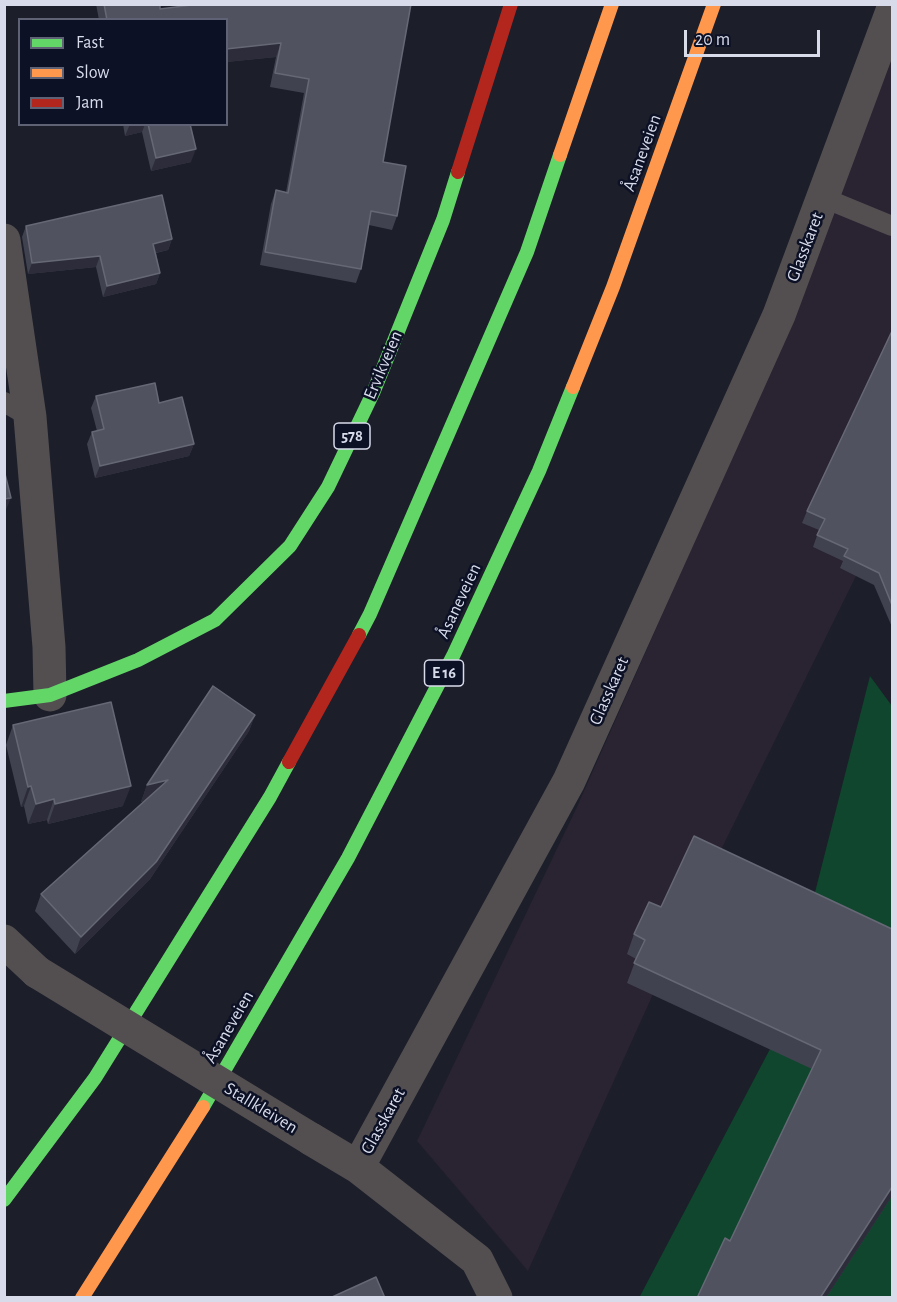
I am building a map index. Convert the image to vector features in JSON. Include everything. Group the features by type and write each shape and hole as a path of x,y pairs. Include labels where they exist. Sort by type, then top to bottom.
{"main road":[{"name":"Ervikveien","path":"4,701 50,695 138,660 215,620 290,546 328,487 373,393 443,220 511,4"},
{"path":"4,1200 95,1078 264,807 370,614 526,252 612,4"},
{"name":"Åsaneveien","path":"82,1298 189,1131 337,879 454,654 539,471 613,287 714,4"}],"street":[{"name":"Glasskaret","path":"358,1167 569,781 779,315 892,11"},
{"path":"4,240 17,410 49,647 50,695"},
{"name":"Stallkleiven","path":"4,941 37,972 358,1167 477,1260 496,1298"}],"lane":[{"name":"Glasskaret","path":"824,198 892,226"}],"shaded area":[{"path":"892,59 892,503 687,919 528,1271 417,1141 576,809 783,342"}],"green space":[{"path":"870,676 892,706 892,1297 639,1298 780,1030"}],"building":[{"path":"104,4 160,4 160,9 199,4 411,4 383,162 406,166 397,216 371,211 361,269 265,252 276,190 288,193 309,79 275,73 281,43 228,49 228,18 107,18"},
{"path":"148,126 190,126 196,149 156,158"},
{"path":"162,195 172,239 153,244 160,273 107,286 100,256 32,263 26,226"},
{"path":"892,331 892,605 879,573 844,556 848,549 817,535 825,519 807,511"},
{"path":"155,383 159,403 182,397 194,444 100,466 92,432 104,429 96,396"},
{"path":"4,470 11,498 4,499"},
{"path":"213,686 255,715 156,862 81,937 41,894 168,780 147,785"},
{"path":"111,702 131,786 55,804 54,799 36,804 31,786 28,787 13,725"},
{"path":"694,836 892,929 892,1187 820,1298 697,1298 725,1238 730,1241 821,1050 634,963 645,940 634,934 649,902 661,907"},
{"path":"376,1277 385,1298 330,1298"}],"traffic: fast":[{"path":"359,635 527,252 560,155"},
{"path":"4,701 50,695 138,660 215,620 290,546 328,487 373,393 443,220 458,172"},
{"path":"203,1107 348,858 454,654 539,471 573,387"},
{"path":"4,1200 95,1078 270,797 289,762"}],"traffic: slow":[{"path":"560,155 612,4"},
{"path":"573,387 613,287 714,4"},
{"path":"82,1298 203,1107"}],"traffic: jam":[{"path":"458,172 511,4"},
{"path":"289,762 359,635"}]}
